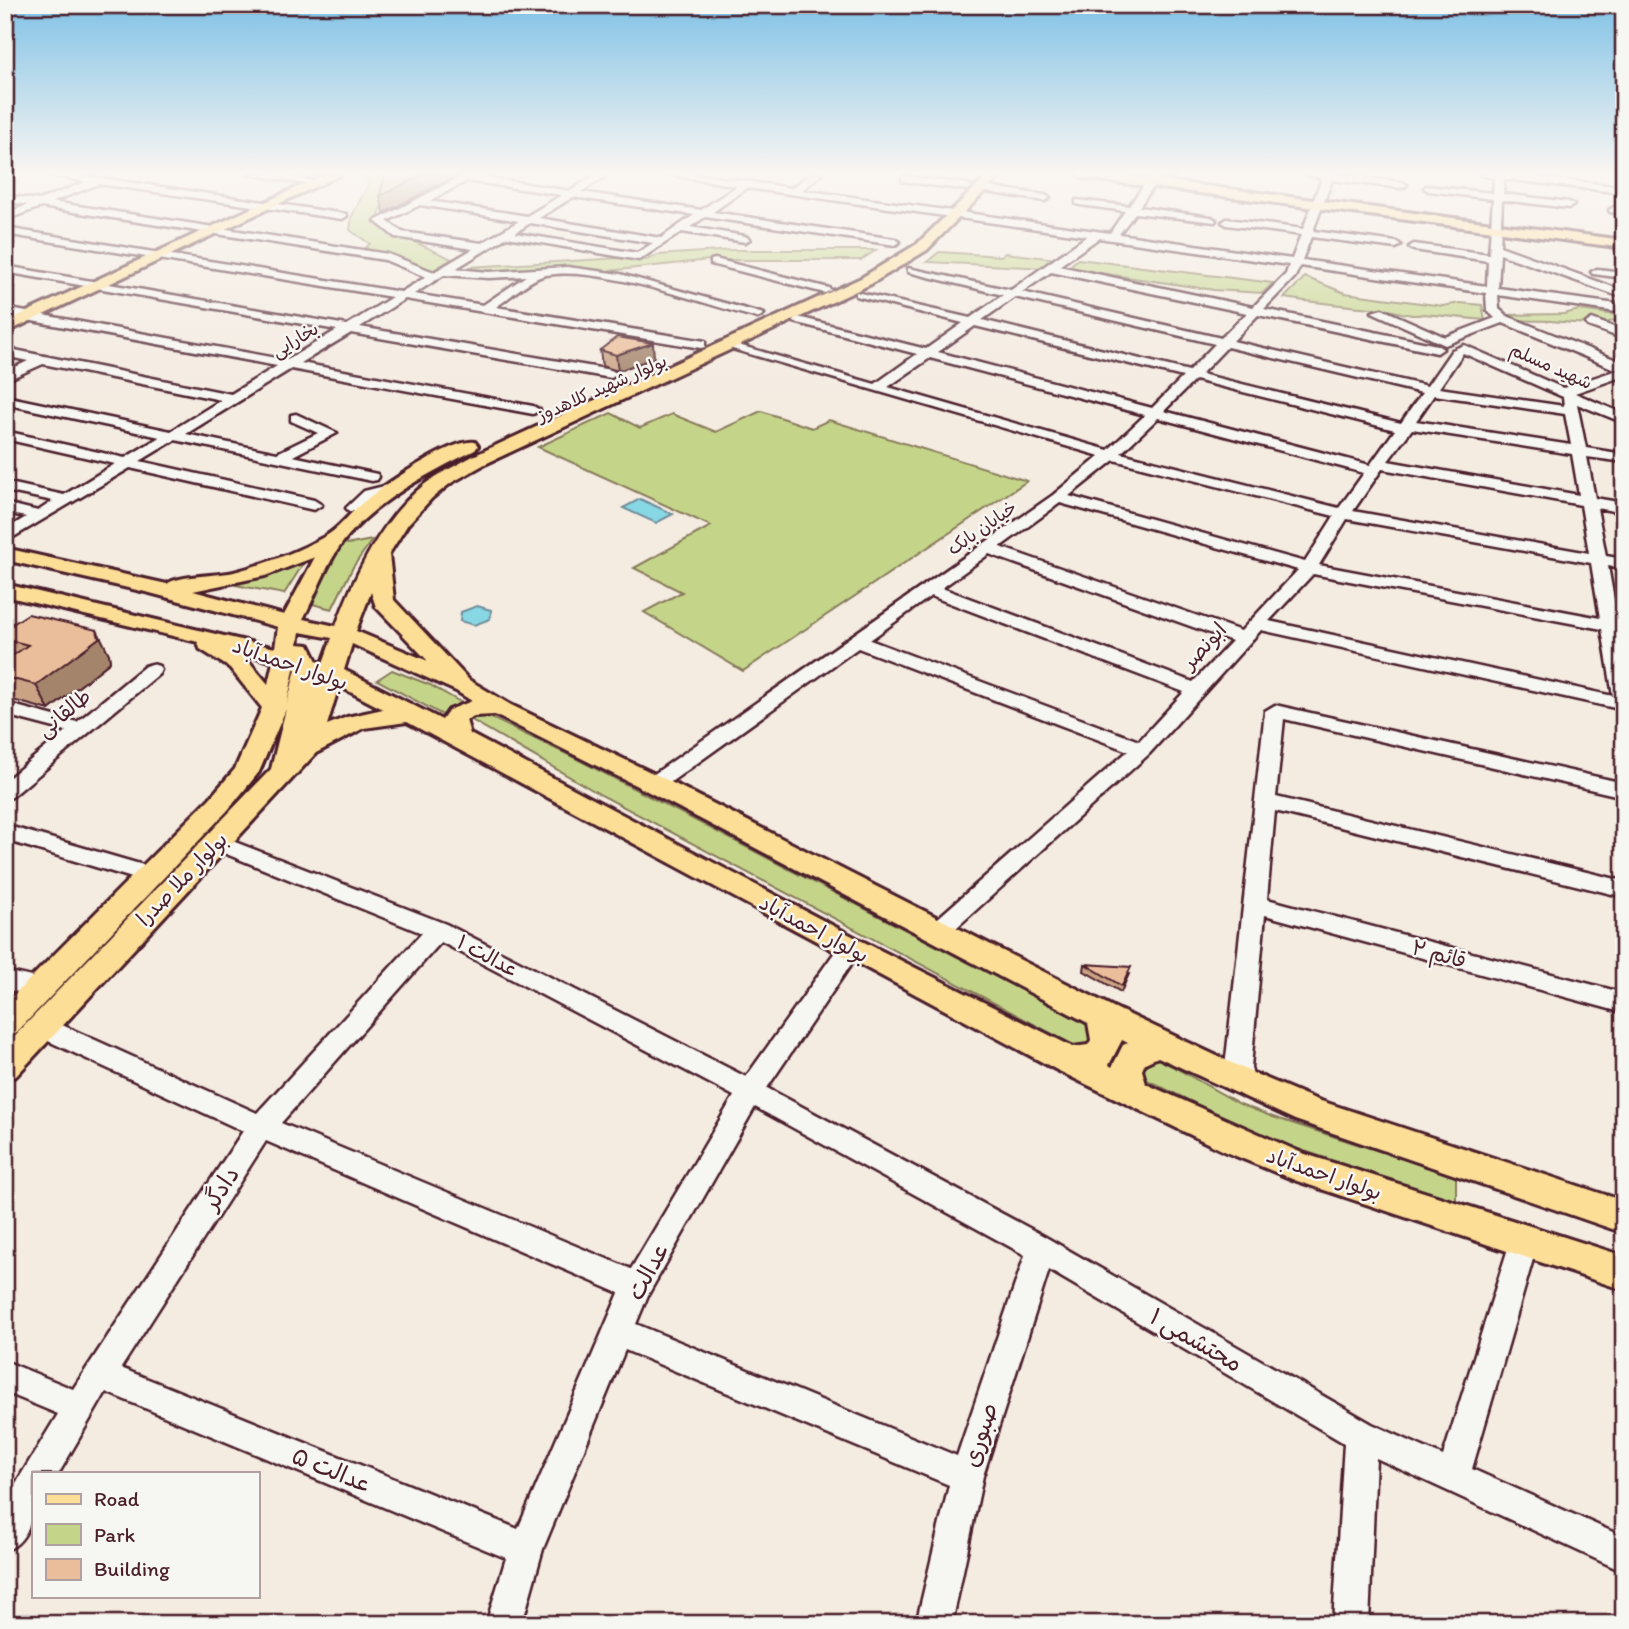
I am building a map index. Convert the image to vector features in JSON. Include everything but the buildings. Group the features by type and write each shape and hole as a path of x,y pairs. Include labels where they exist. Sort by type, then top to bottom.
{"main road":[{"path":"5,328 173,250"},
{"name":"بولوار شهید کلاهدوز","path":"290,623 340,535 366,509 392,489 458,451 825,290 882,262 900,250"},
{"name":"بولوار شهید کلاهدوز","path":"309,666 345,634 385,540 426,493 450,475 728,346 895,265 917,250"},
{"path":"153,587 229,581 299,558 340,535 385,540 380,584 384,602 444,661 464,686"},
{"name":"بولوار احمدآباد","path":"5,554 345,634 464,686 503,710 654,784 1102,1016 1242,1083 1307,1110 1624,1217"},
{"path":"7,590 27,588 43,581 51,572 48,565"},
{"name":"بولوار احمدآباد","path":"7,590 192,633 309,666 460,739 850,948 1069,1061 1238,1142 1297,1166 1624,1273"},
{"path":"280,777 309,666 290,623"},
{"path":"192,633 238,663 274,708"},
{"name":"بولوار ملا صدرا","path":"5,1024 246,772 274,708 309,666"},
{"name":"بولوار ملا صدرا","path":"5,1067 307,747 309,666"},
{"path":"460,739 456,734 455,721 462,711 477,706 503,710"},
{"path":"307,747 341,725 370,718 410,714"},
{"path":"246,772 264,767 278,772 280,777"},
{"path":"1069,1061 1098,1056 1107,1041 1102,1016"},
{"path":"1133,1093 1126,1070 1134,1054 1159,1042"}],"street":[{"path":"123,250 701,344"},
{"path":"346,250 388,257 439,275 567,270 620,277 758,314"},
{"name":"بخارایی","path":"5,537 479,250"},
{"path":"598,250 639,257 649,250"},
{"path":"878,388 1075,250"},
{"path":"1204,250 1624,309"},
{"name":"خیابان بابک","path":"654,784 1058,498 1111,455 1291,275 1301,250"},
{"path":"1454,250 1494,253 1624,295"},
{"path":"1494,253 1493,310 1503,319 1624,370"},
{"path":"715,262 825,290"},
{"path":"1049,268 1254,311 1451,348 1503,319"},
{"path":"5,269 611,374"},
{"path":"912,270 1431,391 1497,400 1568,400 1624,370"},
{"path":"485,309 539,272"},
{"path":"1597,272 1624,275"},
{"path":"860,294 1191,377 1406,426 1624,458"},
{"path":"5,312 533,410"},
{"name":"شهید مسلم","path":"1378,312 1568,400 1624,419"},
{"path":"798,319 1154,414 1377,467 1624,508"},
{"path":"1592,323 1624,335"},
{"path":"728,346 1111,455 1343,514 1624,564"},
{"name":"ابونصر","path":"938,931 1142,749 1309,568 1343,514 1431,391 1451,348"},
{"path":"6,353 234,399"},
{"path":"5,377 40,360"},
{"path":"5,400 372,477"},
{"path":"1257,624 1624,704 1617,626 1598,560 1568,400"},
{"path":"279,457 330,433 296,418"},
{"path":"5,435 314,505"},
{"path":"5,486 68,500"},
{"path":"1058,498 1309,568 1617,626"},
{"path":"5,508 41,516"},
{"path":"987,548 1242,638"},
{"path":"928,589 1195,689"},
{"path":"856,641 1142,749"},
{"name":"طالقانی","path":"5,792 152,670"},
{"path":"5,709 80,729"},
{"path":"1242,1083 1238,1067 1275,711 1624,790"},
{"path":"1265,802 1624,889"},
{"path":"5,832 149,875"},
{"name":"عدالت ۱","path":"217,842 438,930 750,1092 1036,1247"},
{"name":"قائم ۲","path":"1255,904 1624,1003"},
{"name":"دادگر","path":"42,1472 99,1374 261,1127 438,930"},
{"name":"عدالت","path":"503,1624 526,1549 638,1286 750,1092 850,948"},
{"path":"5,980 40,988"},
{"path":"42,1027 261,1127 638,1286"},
{"path":"1453,1478 1524,1242"},
{"name":"محتشمی ۱","path":"1036,1247 1361,1435 1624,1555"},
{"name":"صبوری","path":"940,1621 967,1476 1036,1247"},
{"path":"618,1332 967,1476"},
{"name":"عدالت ۵","path":"99,1374 526,1549"},
{"path":"5,1376 79,1407"},
{"path":"1351,1624 1361,1435"},
{"path":"5,1534 32,1488"}],"green space":[{"path":"369,250 432,250 452,259 432,271 393,255"},
{"path":"733,250 876,250 861,260 710,260 599,272 460,272 469,267 621,258 646,260 658,255"},
{"path":"939,252 1001,256 1005,253 1056,259 1046,268 927,262"},
{"path":"1078,259 1273,283 1263,293 1214,290 1067,268"},
{"path":"1305,277 1345,293 1443,306 1460,303 1482,305 1485,320 1413,315 1284,298"},
{"path":"1579,310 1624,318 1588,324 1521,320 1501,315 1564,314"},
{"path":"761,411 812,428 829,420 1027,481 743,671 644,612 682,592 634,568 711,526 538,447 611,413 640,428 672,414 716,432"},
{"path":"372,540 353,567 332,609 309,603 340,543"},
{"path":"305,561 284,594 235,585 271,575"},
{"path":"392,670 430,685 462,703 451,710 450,719 377,680"},
{"path":"481,713 579,760 1094,1028 1095,1045 1079,1048 601,795 468,718"},
{"path":"1156,1057 1240,1104 1456,1176 1456,1201 1268,1139 1143,1078 1140,1070 1142,1063"}],"water":[{"path":"640,499 673,514 656,523 623,508"},
{"path":"477,606 491,610 490,619 474,625 460,621 461,612"}]}
